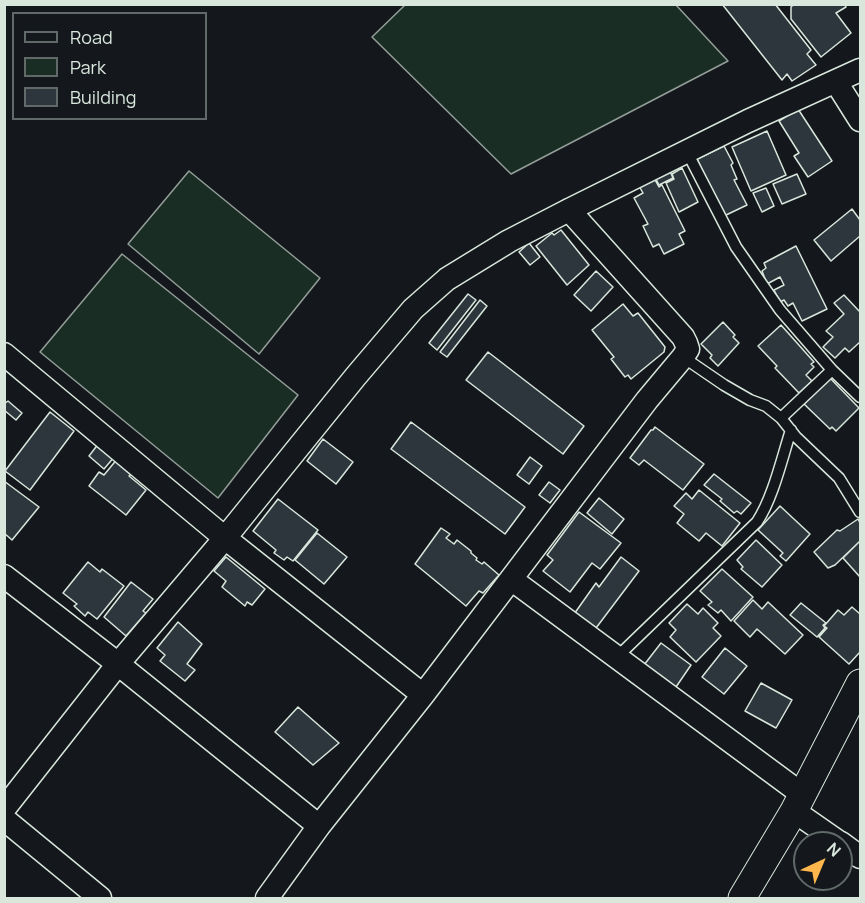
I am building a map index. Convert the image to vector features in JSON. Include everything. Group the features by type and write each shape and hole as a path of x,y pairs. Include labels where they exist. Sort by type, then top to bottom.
{"street":[{"path":"4,808 118,664 225,538 356,376 413,309 447,279 509,241 568,210 861,70"},
{"path":"836,82 861,120"},
{"path":"267,898 319,826 423,695 688,349 682,337 568,210"},
{"path":"4,354 225,538 423,695"},
{"path":"4,576 118,664 319,826"},
{"path":"511,579 616,658 798,803 828,831"},
{"path":"742,898 798,803 861,683"},
{"path":"4,819 100,898"}],"lane":[{"path":"687,152 736,247 780,310 832,370 861,397"},
{"path":"683,357 724,385 766,406 781,418 839,477 861,512"},
{"path":"781,418 832,370"},
{"path":"616,658 757,522 769,498 791,430"}],"green space":[{"path":"405,5 676,5 728,61 511,174 372,37"},
{"path":"189,171 320,278 259,354 128,244"},
{"path":"122,254 298,395 218,498 40,352"}],"building":[{"path":"722,4 775,4 811,50 807,54 816,65 792,81 787,74 782,80"},
{"path":"794,4 845,4 846,7 836,13 851,33 821,57 791,19 791,7"},
{"path":"798,109 832,161 808,177 794,156 799,153 779,121"},
{"path":"767,131 786,175 751,191 732,147"},
{"path":"724,146 733,163 731,165 737,179 734,180 747,205 724,216 697,159"},
{"path":"668,167 673,178 659,185 655,177"},
{"path":"682,168 698,202 679,212 666,183 674,179 672,174"},
{"path":"797,174 806,194 782,204 773,184"},
{"path":"654,178 659,187 662,185 685,231 679,234 684,244 664,254 659,244 653,247 643,226 648,224 634,198 643,193 639,186"},
{"path":"766,188 774,206 762,212 753,193"},
{"path":"852,209 860,220 860,236 831,261 814,240"},
{"path":"561,230 589,265 567,285 536,246 552,233 554,235"},
{"path":"529,243 540,257 530,265 519,252"},
{"path":"796,246 827,309 802,321 793,303 788,306 784,300 780,302 774,290 784,285 780,277 767,284 762,271 766,268 764,263"},
{"path":"596,271 613,287 591,311 574,295"},
{"path":"468,294 476,300 437,350 429,343"},
{"path":"844,295 860,312 860,342 849,352 845,348 835,358 823,347 833,337 826,331 844,314 834,303"},
{"path":"480,300 487,306 447,357 440,352"},
{"path":"623,304 633,316 638,313 665,347 664,352 631,379 628,375 625,377 611,359 614,357 592,330"},
{"path":"723,322 739,343 718,366 710,358 712,355 701,344"},
{"path":"781,325 814,362 811,364 814,367 806,375 812,381 799,393 758,346"},
{"path":"488,352 584,426 563,454 466,380"},
{"path":"830,378 859,408 836,431 832,427 830,429 804,404"},
{"path":"8,401 22,413 16,420 4,410 4,404"},
{"path":"50,412 74,431 30,490 5,471"},
{"path":"411,422 525,507 505,534 391,449"},
{"path":"655,427 704,464 683,490 644,460 639,465 630,458"},
{"path":"323,439 353,462 336,484 307,461"},
{"path":"99,443 115,456 104,469 89,456"},
{"path":"530,457 542,466 529,484 517,475"},
{"path":"118,458 134,471 129,476 146,490 126,515 89,486 99,472 104,475"},
{"path":"714,474 751,503 741,514 737,511 734,513 720,501 722,499 704,485"},
{"path":"4,481 39,507 12,540 4,533"},
{"path":"549,482 560,490 550,503 539,495"},
{"path":"699,490 740,523 722,546 706,533 699,541 677,523 684,514 674,506 686,493 692,499"},
{"path":"599,498 624,519 612,534 587,513"},
{"path":"278,499 318,530 293,561 287,557 284,560 274,553 276,550 253,531"},
{"path":"780,506 810,534 786,561 780,556 783,553 758,530"},
{"path":"579,512 621,543 600,569 592,563 570,592 543,571 553,560 547,555"},
{"path":"858,519 860,541 835,565 828,568 814,552 837,530 840,531"},
{"path":"441,528 450,534 446,538 454,544 457,540 471,551 477,558 476,560 482,564 484,562 499,575 483,593 479,591 466,606 415,564"},
{"path":"317,533 347,557 324,584 295,560"},
{"path":"756,540 782,565 762,587 741,569 743,567 737,560"},
{"path":"860,541 860,577 843,558"},
{"path":"226,557 265,589 252,605 247,602 245,606 222,587 226,581 214,571"},
{"path":"621,557 639,571 593,632 572,617 596,583 599,587"},
{"path":"88,562 100,572 102,569 124,586 97,619 88,612 85,616 74,606 77,604 63,593"},
{"path":"722,569 753,597 731,621 721,610 718,613 708,605 712,602 700,591"},
{"path":"131,582 153,599 143,611 146,613 126,636 104,617"},
{"path":"753,600 762,609 768,602 803,635 785,654 757,629 750,637 734,621"},
{"path":"801,603 826,623 823,625 825,628 817,637 790,615"},
{"path":"687,604 698,614 703,608 718,623 713,628 721,636 696,662 670,637 676,630 669,623"},
{"path":"852,607 860,614 860,652 849,664 819,637 827,628 824,626 838,610 844,615"},
{"path":"178,622 202,644 187,664 195,670 185,681 160,661 165,655 157,648"},
{"path":"661,643 691,665 676,687 644,665"},
{"path":"725,648 747,666 724,694 702,677"},
{"path":"761,683 792,700 776,728 745,711"},
{"path":"298,707 339,743 313,765 275,732"}]}
